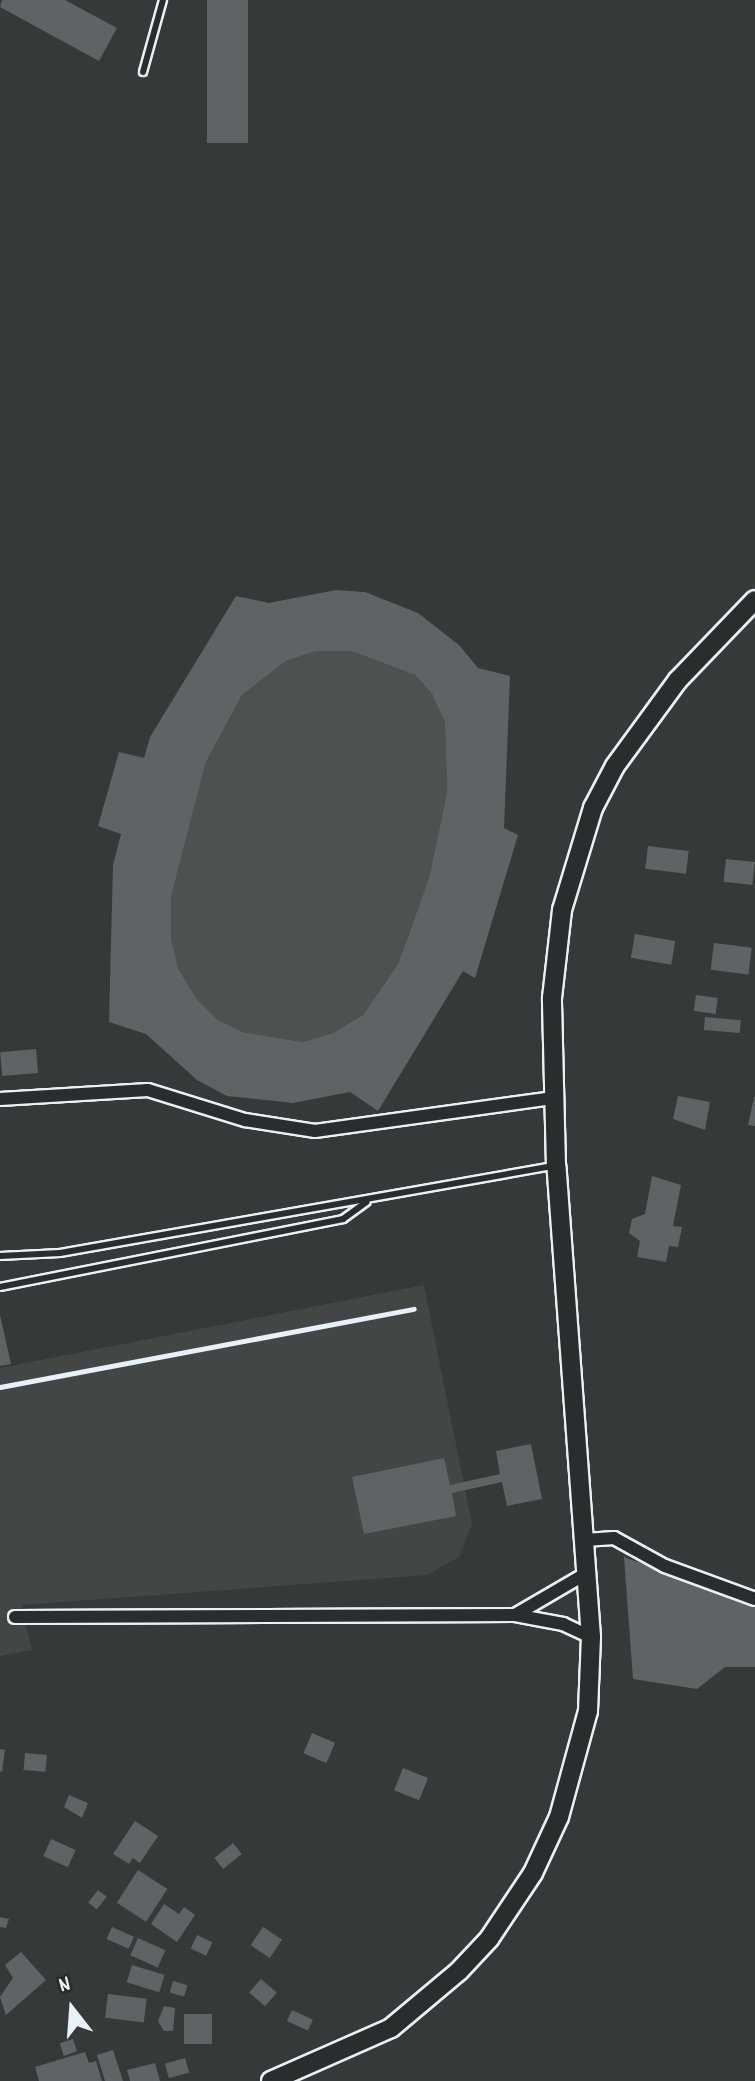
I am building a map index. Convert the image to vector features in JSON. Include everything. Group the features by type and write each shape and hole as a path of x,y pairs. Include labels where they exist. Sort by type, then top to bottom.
{"main road":[{"path":"271,2081 391,2028 489,1939 533,1873 559,1817 588,1711 591,1637 556,1166 552,998 562,910 593,808 643,723 755,600"}],"street":[{"path":"0,1099 148,1090 245,1120 315,1131 554,1098"},
{"path":"585,1540 614,1538 665,1566 755,1599"},
{"path":"515,1615 587,1573"},
{"path":"15,1617 515,1615 563,1624 591,1637"}],"lane":[{"path":"143,72 163,0"},
{"path":"0,1256 60,1253 556,1166"},
{"path":"0,1287 343,1219 369,1200"}],"shaded area":[{"path":"316,651 351,651 415,675 432,694 445,723 447,792 429,878 398,964 363,1015 333,1033 303,1042 243,1032 218,1020 197,999 179,970 171,939 171,897 206,762 242,695 286,661"},
{"path":"424,1285 472,1524 459,1557 427,1575 21,1605 32,1650 0,1656 0,1368"}],"building":[{"path":"2,0 65,0 117,28 99,61 0,7"},
{"path":"207,0 248,0 248,143 207,143"},
{"path":"336,590 365,592 418,613 459,645 478,668 510,676 504,828 518,835 475,978 463,971 378,1111 350,1092 293,1103 227,1096 197,1080 146,1034 109,1022 113,865 121,834 98,826 119,752 144,758 150,737 236,596 269,603","holes":["316,651 351,651 415,675 432,694 445,723 447,792 429,878 398,964 363,1015 333,1033 303,1042 243,1032 218,1020 197,999 179,970 171,939 171,897 206,762 242,695 286,661"]},
{"path":"648,846 689,851 686,874 645,869"},
{"path":"726,859 755,862 752,885 724,882"},
{"path":"635,934 675,941 671,965 631,958"},
{"path":"714,943 752,948 748,974 711,970"},
{"path":"696,995 718,998 716,1014 694,1011"},
{"path":"705,1017 741,1020 740,1033 704,1030"},
{"path":"36,1049 38,1073 2,1076 0,1052"},
{"path":"678,1096 710,1102 705,1130 673,1119"},
{"path":"755,1097 755,1126 748,1125"},
{"path":"652,1176 681,1185 673,1226 682,1227 678,1247 669,1246 666,1262 637,1257 640,1241 629,1233 632,1219 645,1214"},
{"path":"0,1315 11,1364 0,1366"},
{"path":"531,1444 542,1499 507,1506 502,1482 452,1493 456,1516 364,1534 352,1477 444,1458 450,1485 500,1474 496,1451"},
{"path":"624,1557 755,1604 755,1667 725,1667 697,1689 633,1679"},
{"path":"312,1733 335,1743 326,1763 303,1753"},
{"path":"0,1749 5,1750 2,1772 0,1771"},
{"path":"25,1753 47,1755 45,1772 24,1770"},
{"path":"403,1768 428,1778 419,1800 394,1790"},
{"path":"69,1795 88,1803 82,1818 64,1807"},
{"path":"135,1821 158,1836 140,1863 133,1858 129,1864 113,1854"},
{"path":"51,1839 76,1850 68,1867 43,1856"},
{"path":"233,1843 242,1854 223,1869 214,1858"},
{"path":"138,1870 167,1889 146,1922 117,1903"},
{"path":"98,1890 107,1897 97,1909 88,1903"},
{"path":"164,1904 179,1914 184,1907 195,1915 177,1942 151,1924"},
{"path":"0,1917 9,1919 6,1928 0,1927"},
{"path":"112,1927 134,1937 129,1949 107,1939"},
{"path":"263,1927 282,1940 270,1958 251,1945"},
{"path":"197,1935 212,1942 206,1956 191,1949"},
{"path":"138,1938 165,1950 158,1968 130,1955"},
{"path":"21,1952 46,1980 6,2015 0,1997 13,1978 5,1965"},
{"path":"132,1965 165,1975 159,1992 127,1982"},
{"path":"261,1979 277,1993 265,2006 249,1993"},
{"path":"173,1981 187,1985 184,1997 170,1993"},
{"path":"108,1994 147,1999 144,2023 105,2018"},
{"path":"164,2006 175,2008 173,2031 164,2031 158,2021"},
{"path":"292,2010 313,2020 308,2031 287,2021"},
{"path":"184,2014 212,2014 212,2044 184,2044"},
{"path":"73,2039 77,2051 64,2056 60,2043"},
{"path":"113,2050 123,2081 105,2081 97,2055"},
{"path":"85,2052 89,2063 96,2061 102,2081 39,2081 35,2067"},
{"path":"185,2058 189,2072 169,2078 165,2064"},
{"path":"155,2063 160,2081 130,2081 127,2070"}],"railway":[{"path":"0,1387 414,1309"}]}
